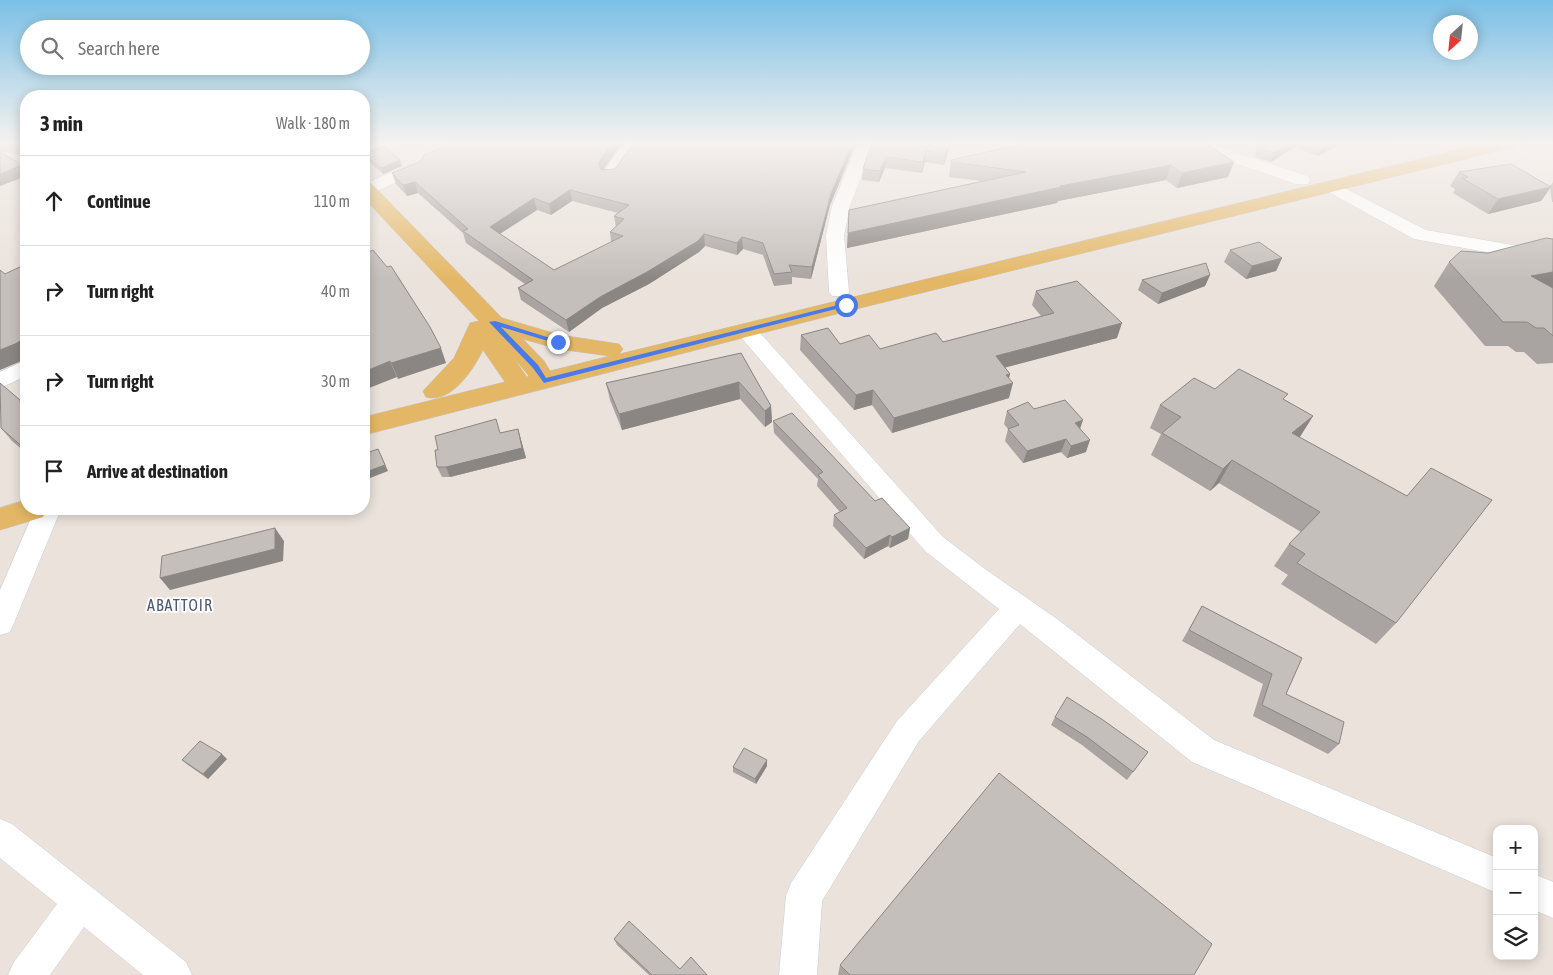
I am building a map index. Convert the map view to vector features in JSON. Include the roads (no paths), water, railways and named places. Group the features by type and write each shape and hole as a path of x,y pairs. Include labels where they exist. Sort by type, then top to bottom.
{"main road":[{"path":"540,374 611,349 1267,188"},
{"path":"370,424 515,380 746,330 1321,188"},
{"path":"370,200 485,325 540,374"},
{"path":"485,325 558,342 611,349"},
{"path":"485,325 515,380"},
{"path":"435,391 456,373 467,359 485,325"},
{"path":"370,408 435,391 515,380"},
{"path":"0,506 20,501"},
{"path":"0,519 20,513"}],"street":[{"path":"839,292 835,234 841,206 848,188"},
{"path":"1336,188 1421,235 1553,258"},
{"path":"746,330 934,544 1204,751 1493,874"},
{"path":"0,381 20,370"},
{"path":"0,623 45,515"},
{"path":"798,975 804,896 908,731 1018,607"},
{"path":"0,836 173,975"},
{"path":"1538,894 1553,900"},
{"path":"27,975 81,901"}],"district":[{"name":"ABATTOIR","path":"180,605"}]}
